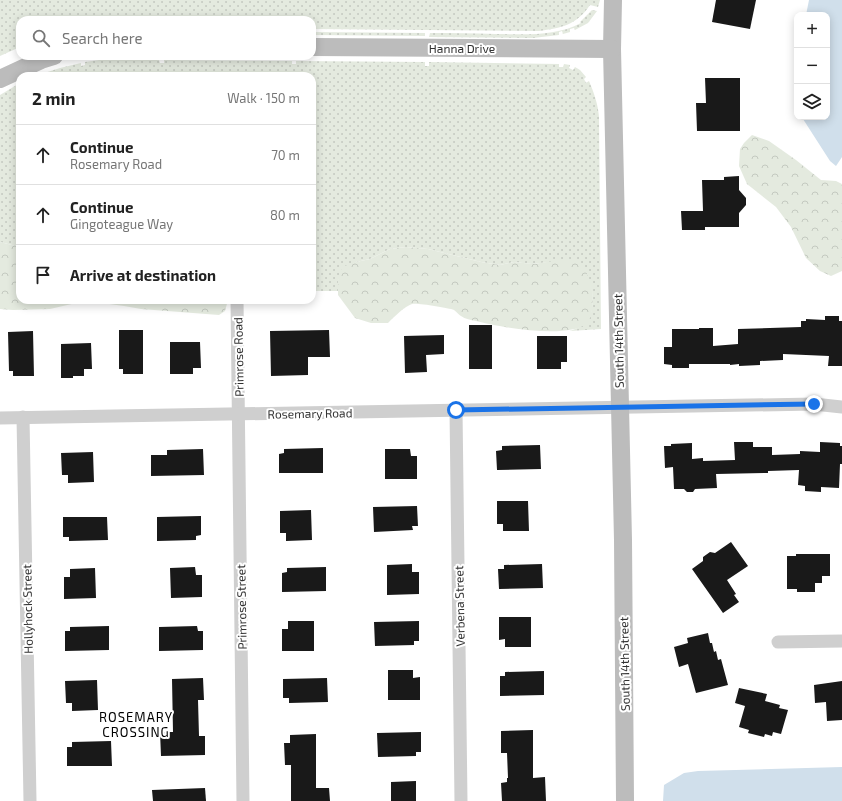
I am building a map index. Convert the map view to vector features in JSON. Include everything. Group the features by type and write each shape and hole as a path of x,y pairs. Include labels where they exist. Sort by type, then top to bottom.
{"main road":[{"name":"South 14th Street","path":"613,0 612,49 623,540 625,801"},
{"name":"Hanna Drive","path":"316,47 612,49"},
{"path":"0,79 41,60"}],"street":[{"name":"Primrose Road","path":"237,304 239,414"},
{"name":"Rosemary Road","path":"0,418 814,404 842,407"},
{"name":"Verbena Street","path":"456,410 461,801"},
{"name":"Primrose Street","path":"239,414 243,801"},
{"name":"Hollyhock Street","path":"23,417 30,801"},
{"path":"778,642 842,641"}],"green space":[{"path":"0,0 600,0 598,7 590,5 580,17 574,21 561,27 539,31 316,29 316,16 16,16 16,49 0,56"},
{"path":"592,10 597,11 588,23 575,30 574,28 570,29 570,32 563,34 562,31 559,32 559,35 533,38 429,37 430,33 550,33 561,31 581,23 580,22"},
{"path":"316,32 425,33 425,36 316,35"},
{"path":"99,60 159,60 160,63 164,63 164,60 292,61 292,64 296,64 296,61 425,62 425,66 429,66 429,62 559,64 559,67 563,67 564,64 570,65 569,68 573,70 575,67 586,77 584,79 586,83 589,81 596,99 599,117 601,329 570,331 578,328 590,316 592,311 592,290 550,262 532,264 514,262 500,265 428,249 406,247 390,249 370,259 356,262 338,280 338,291 316,291 316,72 48,72 81,63 81,66 85,65 85,62"},
{"path":"16,85 16,246 0,242 0,95"},
{"path":"752,135 769,141 821,180 836,181 842,184 842,271 831,276 820,271 806,258 791,227 776,207 747,184 739,166 740,149"},
{"path":"0,242 16,246 16,304 72,304 50,309 0,309"},
{"path":"406,247 428,249 500,265 514,262 533,264 568,259 580,262 591,284 593,302 590,318 586,324 564,331 516,329 470,320 459,315 454,310 412,304 406,307 388,323 371,323 355,318 338,295 338,280 342,267 370,259 390,249"},
{"path":"109,304 227,304 225,311 219,315 141,309"}],"water":[{"path":"809,0 842,0 842,157 836,166 830,161 804,120 830,120 830,12 807,12"},
{"path":"842,767 842,801 663,801 664,785 684,773 698,771"}],"building":[{"path":"716,0 756,0 750,29 712,22"},
{"path":"705,78 740,78 740,131 697,131 696,103 706,103"},
{"path":"739,176 739,190 746,198 746,205 739,213 739,227 705,227 705,230 682,230 681,211 703,211 702,180 724,180 724,177"},
{"path":"825,316 839,316 839,321 842,321 842,366 828,366 829,356 783,354 783,360 760,361 760,365 739,366 739,364 689,364 689,368 672,368 672,365 664,364 664,347 672,347 672,329 713,328 713,346 738,344 738,329 801,327 801,321 806,321 806,319 825,320"},
{"path":"469,325 492,325 492,369 469,369"},
{"path":"119,330 143,330 143,374 123,374 123,369 119,369"},
{"path":"329,330 330,357 308,357 308,375 271,376 270,331"},
{"path":"33,331 34,376 13,376 13,371 9,371 8,332"},
{"path":"444,335 444,354 426,355 427,372 405,373 404,336"},
{"path":"537,336 567,336 567,362 561,362 561,369 537,369"},
{"path":"170,342 200,342 201,368 193,368 193,374 170,374"},
{"path":"91,343 92,369 84,369 84,376 61,378 61,344"},
{"path":"734,442 753,442 753,447 772,447 772,455 800,454 800,451 820,452 820,442 840,443 840,446 842,446 842,464 840,464 839,488 821,487 821,492 805,491 805,486 798,485 799,470 768,471 768,473 716,474 717,488 695,489 693,492 687,492 684,489 674,489 673,467 665,468 664,446 671,446 671,444 692,443 692,459 703,458 703,461 735,460"},
{"path":"540,445 541,469 497,470 496,451 502,450 502,446"},
{"path":"323,448 323,473 279,473 279,454 284,453 284,449"},
{"path":"203,449 204,475 151,476 151,455 167,455 167,450"},
{"path":"385,449 410,449 411,456 417,456 417,479 385,479"},
{"path":"93,452 94,482 68,483 68,475 62,475 61,453"},
{"path":"497,501 528,501 529,531 503,531 503,524 497,524"},
{"path":"417,506 418,526 412,526 413,530 374,532 373,507"},
{"path":"311,510 312,540 286,541 286,533 280,533 280,511"},
{"path":"201,516 201,535 196,536 196,540 157,541 157,517"},
{"path":"63,517 107,517 108,540 69,541 69,537 63,537"},
{"path":"731,542 748,566 727,580 739,602 723,613 692,569 703,561 703,557 710,552 715,553"},
{"path":"796,554 830,554 830,576 822,576 822,583 815,583 815,592 797,592 797,589 787,589 787,556 796,556"},
{"path":"412,564 412,572 419,572 419,594 387,595 387,565"},
{"path":"542,564 543,588 499,589 498,569 504,569 504,565"},
{"path":"195,567 196,575 202,575 202,597 171,598 170,568"},
{"path":"326,567 326,591 282,592 282,573 287,572 287,568"},
{"path":"95,568 96,598 64,599 64,577 70,577 70,569"},
{"path":"499,617 531,617 531,647 505,647 505,639 499,640"},
{"path":"288,621 314,621 314,651 282,651 282,629 288,629"},
{"path":"419,621 419,641 414,641 414,645 375,646 374,622"},
{"path":"109,626 109,650 65,651 65,631 70,631 70,627"},
{"path":"197,626 198,631 203,631 203,650 159,651 159,627"},
{"path":"708,633 710,643 712,643 714,652 716,651 718,660 721,659 728,685 696,693 688,664 679,667 674,647 688,643 687,638"},
{"path":"388,670 413,670 413,678 420,677 420,700 388,700"},
{"path":"544,671 544,695 500,696 500,676 505,676 505,672"},
{"path":"203,678 204,700 198,700 199,736 205,736 205,755 161,756 160,732 173,732 172,679"},
{"path":"327,678 328,702 289,703 289,698 283,698 283,679"},
{"path":"97,680 98,710 72,711 72,703 66,703 65,681"},
{"path":"842,681 842,720 827,721 826,702 815,703 814,685"},
{"path":"739,688 767,694 765,701 780,705 779,708 788,710 781,734 773,732 772,736 765,734 764,737 748,733 749,730 739,727 745,706 735,703"},
{"path":"533,730 533,778 545,777 546,801 502,801 501,783 507,782 508,778 507,753 501,753 501,731"},
{"path":"421,732 421,752 416,752 416,756 378,757 377,733"},
{"path":"316,734 316,788 329,788 330,801 291,801 291,765 285,765 284,743 290,743 290,735"},
{"path":"111,741 112,766 67,766 67,747 72,747 72,742"},
{"path":"416,781 416,801 391,801 391,782"},
{"path":"205,788 206,801 153,801 152,790"}],"district":[{"name":"ROSEMARY CROSSING","path":"136,724"}],"route":[{"path":"456,410 814,404"}]}
